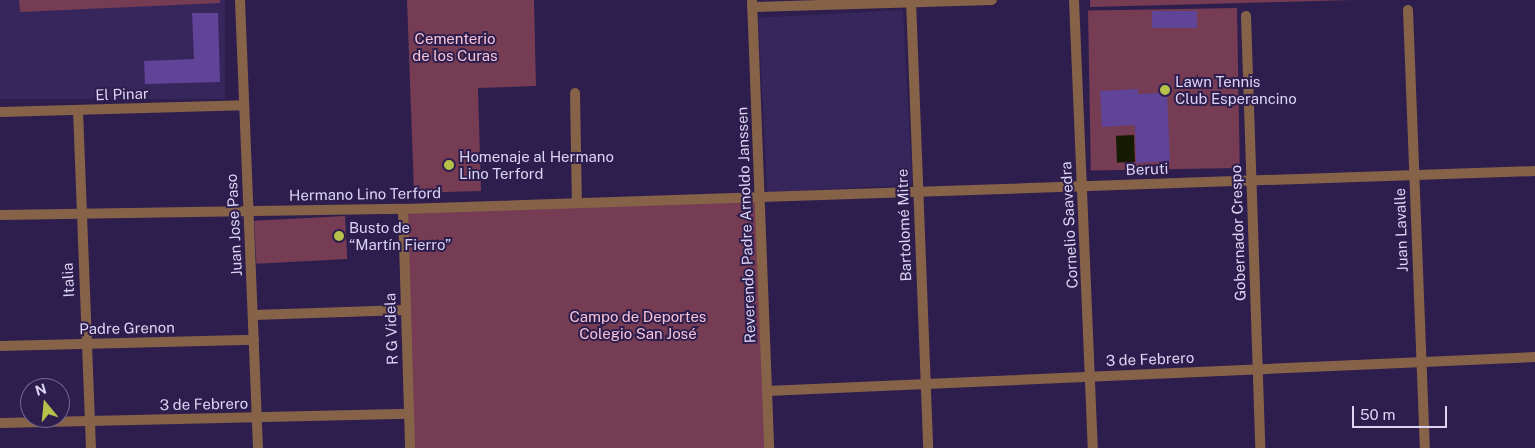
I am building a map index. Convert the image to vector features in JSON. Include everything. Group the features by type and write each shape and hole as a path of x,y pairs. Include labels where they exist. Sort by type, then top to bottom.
{"street":[{"name":"Juan Jose Paso","path":"240,0 258,448"},
{"path":"752,3 992,0"},
{"name":"Cornelio Saavedra","path":"1074,0 1093,448"},
{"name":"Bartolomé Mitre","path":"911,2 928,448"},
{"name":"Reverendo Padre Arnoldo Janssen","path":"752,3 770,448"},
{"name":"Juan Lavalle","path":"1408,10 1425,448"},
{"name":"Gobernador Crespo","path":"1246,16 1260,448"},
{"path":"575,93 577,203"},
{"name":"El Pinar","path":"0,112 244,105"},
{"name":"Italia","path":"78,110 80,214 91,448"},
{"name":"Beruti","path":"760,196 1535,171"},
{"name":"Hermano Lino Terford","path":"0,215 403,208 760,196"},
{"name":"R G Videla","path":"403,208 410,448"},
{"path":"254,315 405,310"},
{"name":"Padre Grenon","path":"0,346 254,340"},
{"name":"3 de Febrero","path":"767,391 1535,358"},
{"name":"3 de Febrero","path":"0,423 409,414"}],"shaded area":[{"path":"0,0 225,0 225,99 0,99"},
{"path":"903,10 912,185 767,192 758,18"},
{"path":"1134,135 1135,162 1117,163 1116,136"}],"green space":[{"path":"19,0 220,0 220,3 20,12"},
{"name":"Cementerio de los Curas","path":"407,0 534,0 536,86 478,88 481,191 414,193"},
{"path":"1090,0 1353,0 1090,7"},
{"name":"Lawn Tennis Club Esperancino","path":"1237,8 1240,168 1091,171 1088,11"},
{"name":"Campo de Deportes Colegio San José","path":"760,196 769,448 412,448 403,208"},
{"path":"345,216 347,259 256,264 254,221"}],"building":[{"path":"1152,11 1197,11 1197,28 1152,28"},
{"path":"192,13 218,13 220,82 145,84 144,61 194,59"},
{"path":"1138,89 1138,94 1167,93 1170,161 1136,163 1135,125 1102,127 1100,91"}],"place":[{"name":"Lawn Tennis Club Esperancino","path":"1165,90"},
{"name":"Homenaje al Hermano Lino Terford","path":"449,165"},
{"name":"Busto de “Martín Fierro”","path":"339,236"}]}
